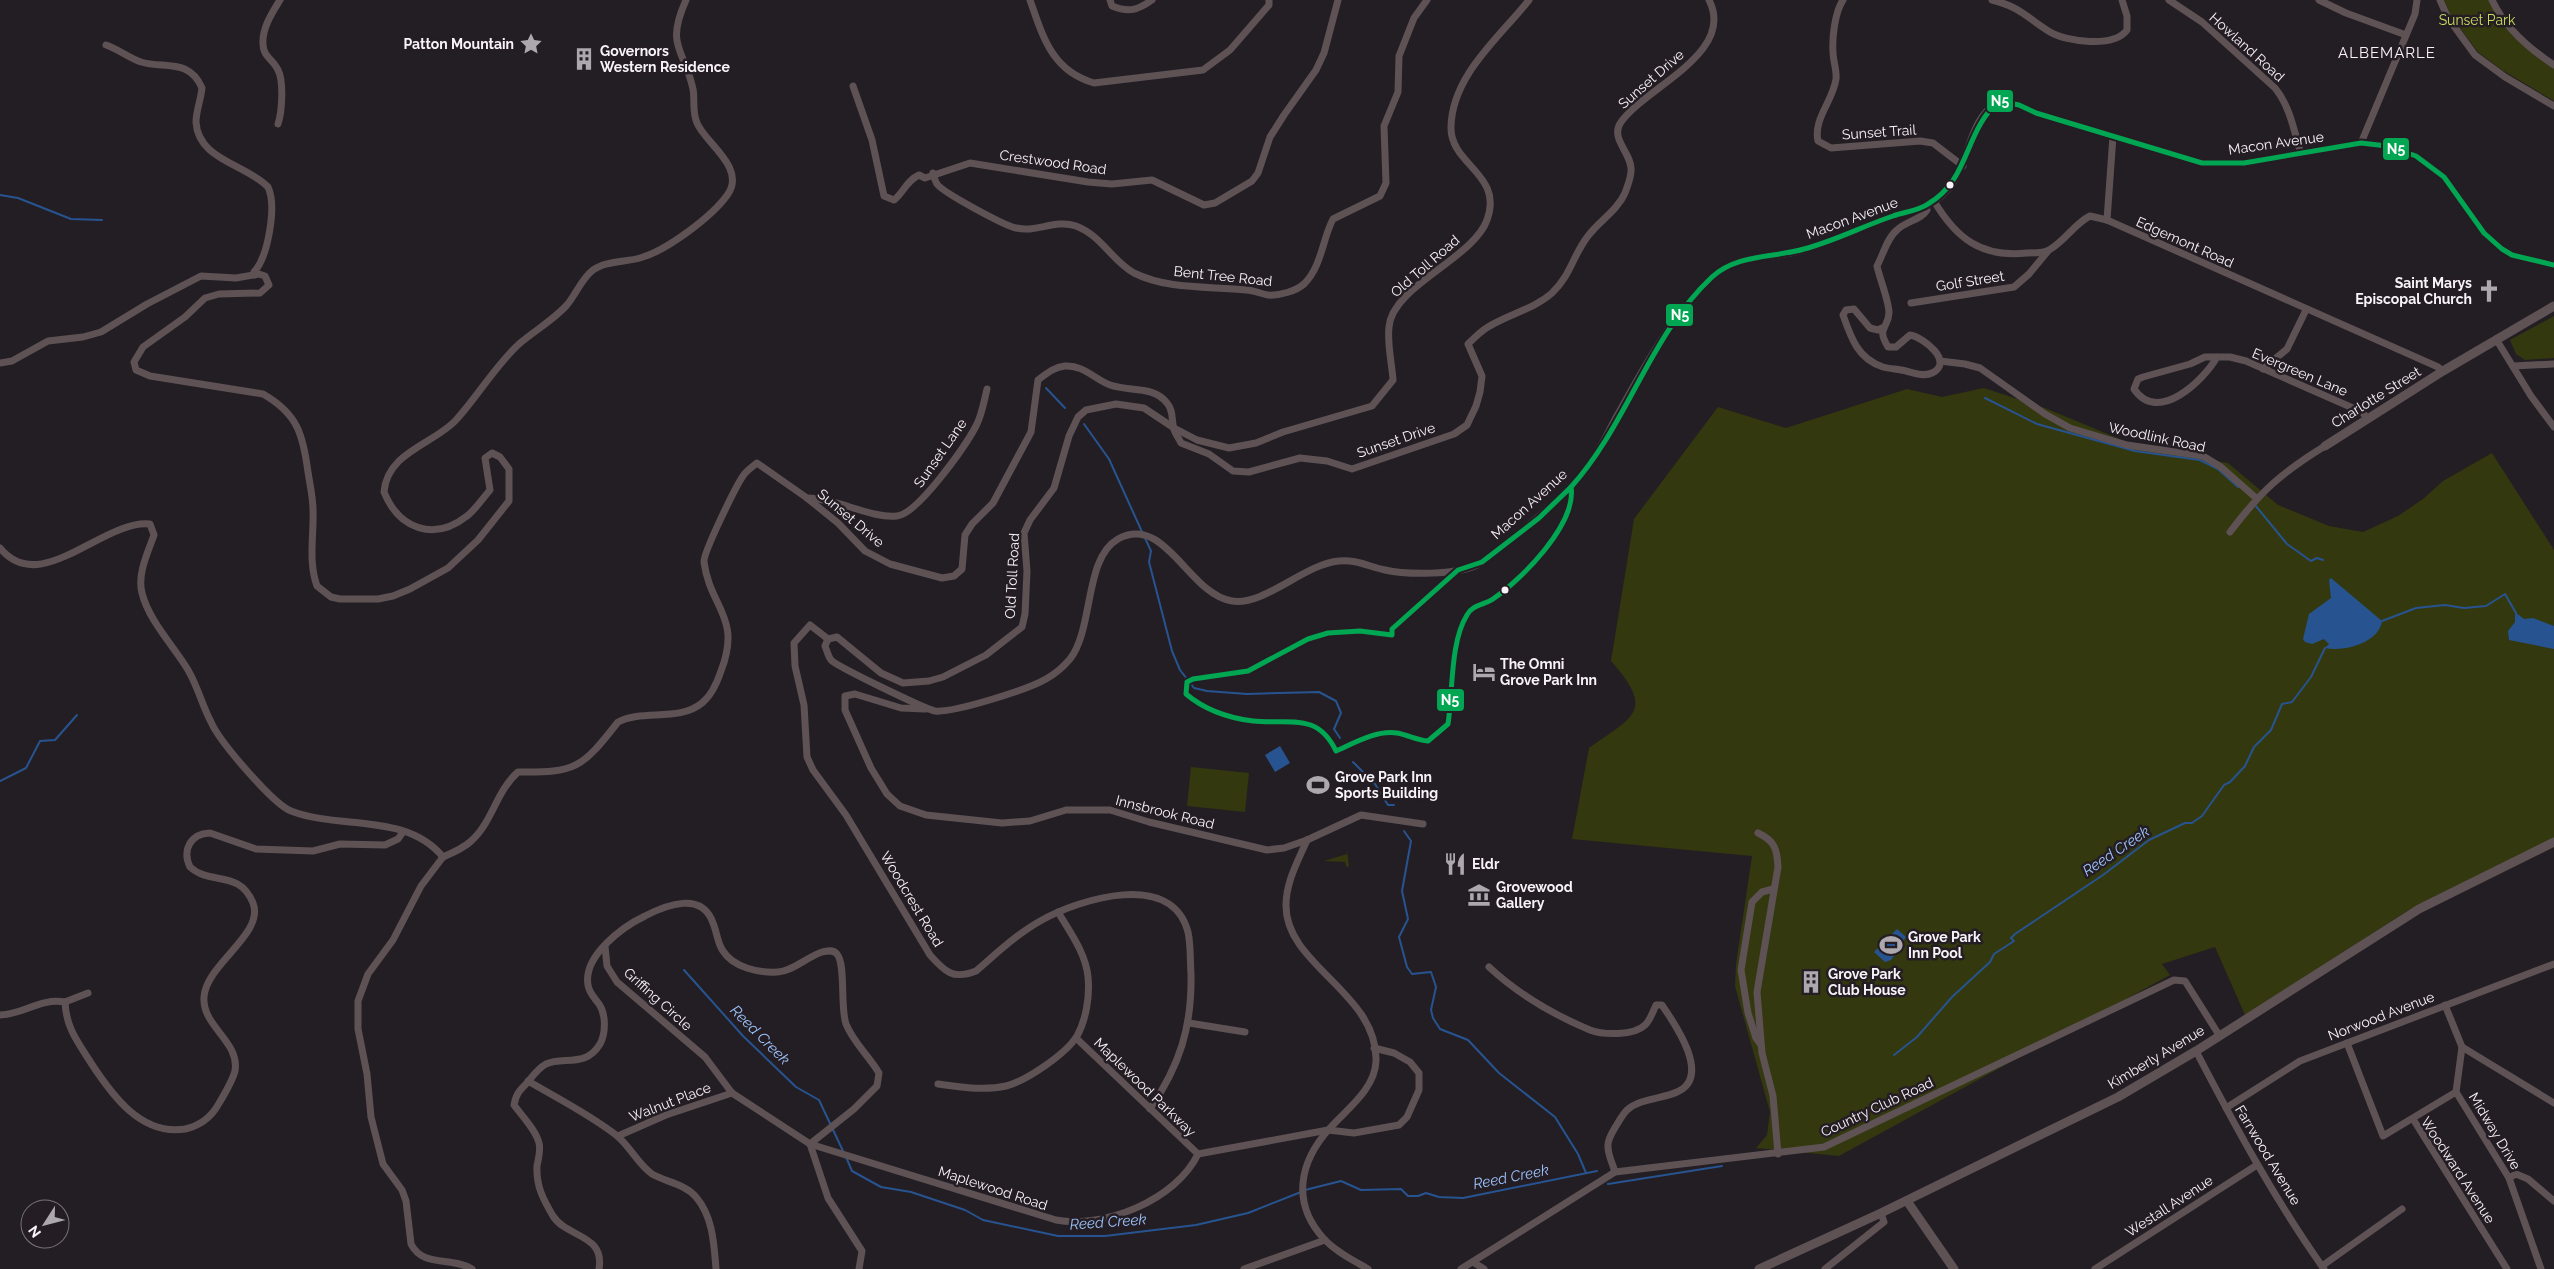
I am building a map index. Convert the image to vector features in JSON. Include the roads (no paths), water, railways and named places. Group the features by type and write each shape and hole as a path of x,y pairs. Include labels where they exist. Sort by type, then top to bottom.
{"street":[{"path":"278,124 281,78 275,65 265,55 263,41 267,24 280,0"},
{"path":"0,363 12,361 48,341 83,337 101,332 147,304 201,276 236,278 262,274 267,277 269,285 264,292 219,294 205,298 185,317 143,347 134,362 136,370 150,376 264,394 276,401 292,418 304,442 313,509 313,576 321,591 340,599 378,599 393,596 448,568 478,540 509,502 509,469 500,457 492,453 486,458 490,490 467,516 450,525 436,529 413,526 397,515 390,506 384,492 388,474 413,450 456,420 519,345 566,306 594,269 642,257 669,245 703,218 731,188 730,174 723,154 697,125 693,88 676,45 675,30 686,0"},
{"path":"1030,0 1046,44 1055,58 1077,78 1094,82 1203,70 1230,50 1269,5 1270,0"},
{"path":"1110,0 1112,6 1126,11 1135,10 1152,0"},
{"name":"Crestwood Road","path":"853,86 872,140 884,196 894,200 910,179 918,175 925,178 933,173 970,163 1088,182 1112,184 1152,180 1204,205 1214,203 1252,182 1258,173 1270,138 1284,114 1316,70 1324,53 1338,0"},
{"name":"Bent Tree Road","path":"933,173 937,185 950,195 1015,228 1030,228 1060,223 1085,230 1104,244 1133,272 1147,278 1209,288 1249,290 1269,295 1282,294 1303,284 1314,270 1320,260 1333,218 1380,196 1386,183 1384,126 1398,92 1399,56 1414,18 1427,0"},
{"name":"Old Toll Road","path":"828,639 837,637 881,673 903,683 929,681 943,677 986,655 1022,627 1026,614 1027,571 1024,533 1030,520 1054,488 1069,436 1078,417 1086,410 1116,404 1129,404 1144,408 1196,440 1229,448 1256,443 1292,429 1372,406 1394,380 1388,326 1395,309 1418,285 1474,240 1487,221 1490,208 1488,188 1457,149 1451,136 1451,125 1468,72 1529,0"},
{"name":"Sunset Drive","path":"443,857 472,841 482,828 509,780 518,772 547,774 569,768 585,760 595,751 618,722 687,710 700,704 710,696 727,656 729,633 724,612 713,590 704,561 710,542 743,475 757,463 807,498 865,551 890,564 942,578 954,576 962,569 965,536 972,524 992,503 1007,480 1032,432 1038,380 1049,371 1064,366 1076,366 1094,374 1110,385 1146,390 1167,403 1173,415 1174,428 1181,443 1209,454 1233,471 1249,472 1300,458 1327,461 1352,469 1454,434 1467,425 1476,406 1482,376 1468,344 1487,327 1535,305 1551,294 1566,278 1587,236 1619,203 1632,170 1627,155 1620,145 1617,132 1620,123 1632,109 1698,56 1709,43 1715,26 1714,8 1710,0"},
{"name":"Sunset Trail","path":"1843,0 1838,6 1833,51 1836,77 1832,96 1820,116 1816,133 1818,141 1831,148 1920,141 1933,143 1963,166"},
{"path":"1992,0 2018,8 2058,36 2094,42 2115,39 2127,30 2127,16 2122,0"},
{"name":"Howland Road","path":"2169,0 2202,22 2275,88 2283,98 2288,109 2301,154"},
{"path":"2319,0 2346,14 2406,35"},
{"path":"2362,143 2415,14 2417,0"},
{"path":"2440,0 2448,18 2475,55 2505,77 2554,106"},
{"path":"2492,0 2500,18 2512,31 2537,54 2554,65"},
{"path":"106,45 141,62 182,67 197,80 202,88 196,122 198,133 205,146 268,187 272,203 267,244 263,259 254,275"},
{"name":"Macon Avenue","path":"930,709 936,711 957,708 1025,688 1049,678 1068,661 1078,646 1098,568 1105,549 1120,538 1136,535 1148,536 1160,541 1197,580 1220,597 1234,602 1265,594 1315,566 1341,560 1396,572 1414,573 1458,570 1472,567 1482,562 1561,497 1587,467 1653,351 1712,276 1736,260 1795,252 1898,213 1925,207 1934,201 1953,182 1963,166 1971,139 1982,114 1999,101 2019,105 2036,113 2202,163 2244,163 2362,143 2388,146 2416,156 2444,177 2484,234 2502,249 2512,255 2554,265"},
{"path":"2106,220 2113,136"},
{"path":"1934,201 1955,232 1990,251 2005,254 2048,251"},
{"path":"1882,328 1878,330 1870,328 1854,309 1846,310 1843,315 1851,341 1872,361 1884,367 1923,375 1932,374 1938,369 1940,361 1937,351 1917,336 1910,335 1896,347 1888,347 1883,339 1882,328 1889,312 1877,266 1893,234 1903,225 1924,214 1927,210 1925,207"},
{"name":"Edgemont Road","path":"2048,251 2080,221 2090,216 2106,220 2438,367 2443,371"},
{"name":"Golf Street","path":"1911,303 2014,287 2029,274 2048,251"},
{"name":"Charlotte Street","path":"2230,532 2256,498 2280,475 2443,371 2554,306"},
{"path":"2262,369 2287,349 2306,310"},
{"path":"2496,339 2531,396 2554,427"},
{"name":"Evergreen Lane","path":"2217,357 2203,377 2173,398 2158,403 2138,395 2134,389 2138,379 2205,357 2217,357 2246,361 2362,412 2367,418"},
{"name":"Woodlink Road","path":"1940,361 1980,368 2044,414 2070,428 2127,445 2203,456 2221,467 2256,498"},
{"path":"2513,366 2554,364"},
{"name":"Sunset Lane","path":"807,498 821,498 869,512 898,516 915,506 932,490 976,426 987,389"},
{"path":"0,548 14,562 30,565 59,560 83,547 135,525 150,524 154,534 140,578 142,593 156,623 193,679 218,734 268,794 290,811 403,832 427,840 443,857 421,886 393,940 368,974 358,1001 358,1029 375,1137 383,1164 404,1196 411,1244 415,1252 426,1259 456,1262 472,1269"},
{"name":"Woodcrest Road","path":"828,639 810,625 794,643 795,666 804,705 807,757 813,770 851,822 930,955 942,968 954,975 964,976 976,971 1022,933 1058,912 1087,900 1125,895 1158,899 1169,905 1179,914 1188,932 1191,980 1189,1023 1182,1049 1172,1074 1150,1109"},
{"path":"828,639 825,646 832,662 904,699 930,709"},
{"name":"Innsbrook Road","path":"930,709 901,708 855,694 845,696 845,710 871,768 888,794 900,806 926,815 1002,823 1030,821 1066,810 1110,810 1267,850 1307,840 1361,815 1423,824"},
{"path":"65,1002 66,1016 71,1033 105,1085 124,1107 160,1127 182,1129 200,1124 215,1111 234,1073 235,1066 231,1050 207,1016 204,996 206,986 215,971 246,932 254,915 254,905 242,886 221,877 203,875 190,868 186,850 190,842 203,833 210,833 256,849 317,851 340,844 385,846 394,842 403,832"},
{"path":"1758,833 1774,843 1777,850 1778,867 1757,992 1761,1045 1773,1096 1778,1154"},
{"path":"1307,840 1290,880 1286,905 1293,934 1362,1013 1370,1029 1376,1061 1373,1078 1360,1097 1328,1130 1313,1151 1301,1187 1302,1198 1311,1220 1325,1240 1368,1269"},
{"name":"Kimberly Avenue","path":"1758,1269 1907,1201 2118,1097 2196,1051 2419,909 2554,842"},
{"path":"1761,1045 1756,1038 1748,1013 1740,970 1752,902 1762,892 1774,889"},
{"path":"600,1269 601,1259 598,1251 587,1239 564,1227 555,1219 538,1187 539,1144 514,1105 516,1093 536,1071 547,1064 582,1059 599,1046 603,1037 602,1012 591,995 587,984 589,966 615,934 644,916 678,904 688,903 704,909 713,921 723,952 733,961 747,968 779,972 822,952 829,950 837,954 840,961 842,1005 846,1024 879,1073 877,1086 854,1109 810,1144 828,1198 862,1251 859,1269"},
{"path":"938,1084 992,1088 1019,1081 1045,1066 1076,1038 1086,1010 1088,976 1085,962 1058,912"},
{"name":"Griffing Circle","path":"605,946 607,966 618,982 705,1057 732,1093 810,1144"},
{"name":"Norwood Avenue","path":"2226,1108 2300,1061 2445,1004 2554,964"},
{"path":"1489,967 1503,980 1536,1001 1591,1031 1614,1033 1634,1030 1645,1025 1656,1005 1662,1005 1668,1014 1687,1047 1693,1068 1688,1081 1679,1091 1649,1099 1627,1110 1613,1131 1607,1146 1615,1172"},
{"name":"Country Club Road","path":"1461,1269 1615,1172 1824,1147 2174,980 2185,981 2219,1035"},
{"path":"0,1015 11,1014 50,1000 65,1002 88,994"},
{"path":"2413,1119 2456,1092 2462,1046 2445,1004"},
{"path":"1189,1023 1245,1032"},
{"name":"Maplewood Parkway","path":"1076,1038 1198,1154"},
{"name":"Woodward Avenue","path":"2347,1042 2383,1136 2413,1119 2507,1269"},
{"path":"2462,1046 2554,1102"},
{"path":"1198,1154 1328,1130 1354,1133 1399,1124 1407,1117 1419,1090 1419,1073 1410,1062 1394,1053 1374,1048"},
{"name":"Farrwood Avenue","path":"2196,1051 2257,1165 2323,1267"},
{"path":"528,1081 618,1136 637,1162 695,1197 711,1224 716,1269"},
{"name":"Midway Drive","path":"2456,1092 2510,1178 2541,1269"},
{"name":"Walnut Place","path":"618,1136 666,1114 732,1093"},
{"name":"Maplewood Road","path":"810,1144 1037,1216 1074,1223 1105,1219 1143,1205 1170,1186 1192,1165 1198,1154"},
{"name":"Westall Avenue","path":"2095,1269 2257,1165"},
{"path":"2510,1178 2516,1174 2528,1179 2554,1201"},
{"path":"1907,1201 1954,1269"},
{"path":"2323,1267 2402,1208"},
{"path":"1826,1269 1884,1222 1881,1213"},
{"path":"1244,1269 1325,1240"},
{"path":"1473,1262 1484,1269"}],"water":[{"path":"2331,578 2382,621 2379,629 2368,640 2351,647 2333,649 2325,648 2329,644 2324,639 2312,644 2305,642 2303,639 2309,614 2331,598 2329,580"},
{"path":"2515,612 2524,619 2533,618 2554,626 2554,649 2509,640 2508,631 2515,622"},
{"path":"1280,746 1290,763 1275,772 1265,755"},
{"name":"Grove Park Inn Pool","path":"1897,929 1906,937 1891,960 1885,962 1874,952"}],"waterway":[{"path":"0,195 18,198 71,219 102,220"},
{"path":"1046,388 1065,408"},
{"path":"1985,398 2037,424 2135,451 2200,460 2218,469 2238,487"},
{"path":"1084,424 1109,459 1143,534"},
{"path":"2255,505 2287,544 2311,561 2317,558 2323,560"},
{"path":"1145,538 1151,551 1149,562 1172,651 1180,670 1194,688 1207,691 1247,694 1319,692 1336,701 1341,713 1334,729 1340,738"},
{"name":"Reed Creek","path":"2382,621 2416,608 2445,605 2464,608 2486,606 2505,594 2516,613"},
{"name":"Reed Creek","path":"1894,1055 1917,1037 1952,997 1990,962 1994,954 2014,941 2011,938 2015,934 2103,875 2149,840 2185,823 2192,823 2202,816 2224,785 2230,782 2245,766 2254,747 2271,730 2282,704 2292,702 2311,677 2325,648"},
{"path":"0,781 26,768 40,741 55,740 77,715"},
{"path":"1353,762 1375,784 1388,805 1394,805"},
{"path":"1404,831 1411,841 1402,891 1408,919 1399,937 1407,967 1412,974 1431,972 1436,987 1431,1010 1433,1018 1440,1029 1468,1040 1499,1073 1555,1117 1578,1154 1586,1173"},
{"name":"Reed Creek","path":"684,970 743,1036 796,1087 819,1100 843,1151"},
{"name":"Reed Creek","path":"846,1157 852,1171 881,1187 911,1192 965,1210 983,1220 1058,1236 1105,1236 1196,1225 1248,1213 1301,1192"},
{"name":"Reed Creek","path":"1608,1184 1722,1166"},
{"name":"Reed Creek","path":"1305,1190 1341,1181 1361,1190 1401,1189 1408,1196 1418,1196 1426,1193 1439,1197 1463,1198 1597,1171"}],"place":[{"name":"Patton Mountain","path":"531,44"},
{"name":"Governors Western Residence","path":"584,59"},
{"name":"Saint Marys Episcopal Church","path":"2489,291"},
{"name":"The Omni Grove Park Inn","path":"1484,672"},
{"name":"Grove Park Inn Sports Building","path":"1318,785"},
{"name":"Eldr","path":"1455,864"},
{"name":"Grovewood Gallery","path":"1479,895"},
{"name":"Grove Park Inn Pool","path":"1891,945"},
{"name":"Grove Park Club House","path":"1811,982"}],"district":[{"name":"ALBEMARLE","path":"2387,53"}],"park label":[{"name":"Sunset Park","path":"2477,20"}]}
